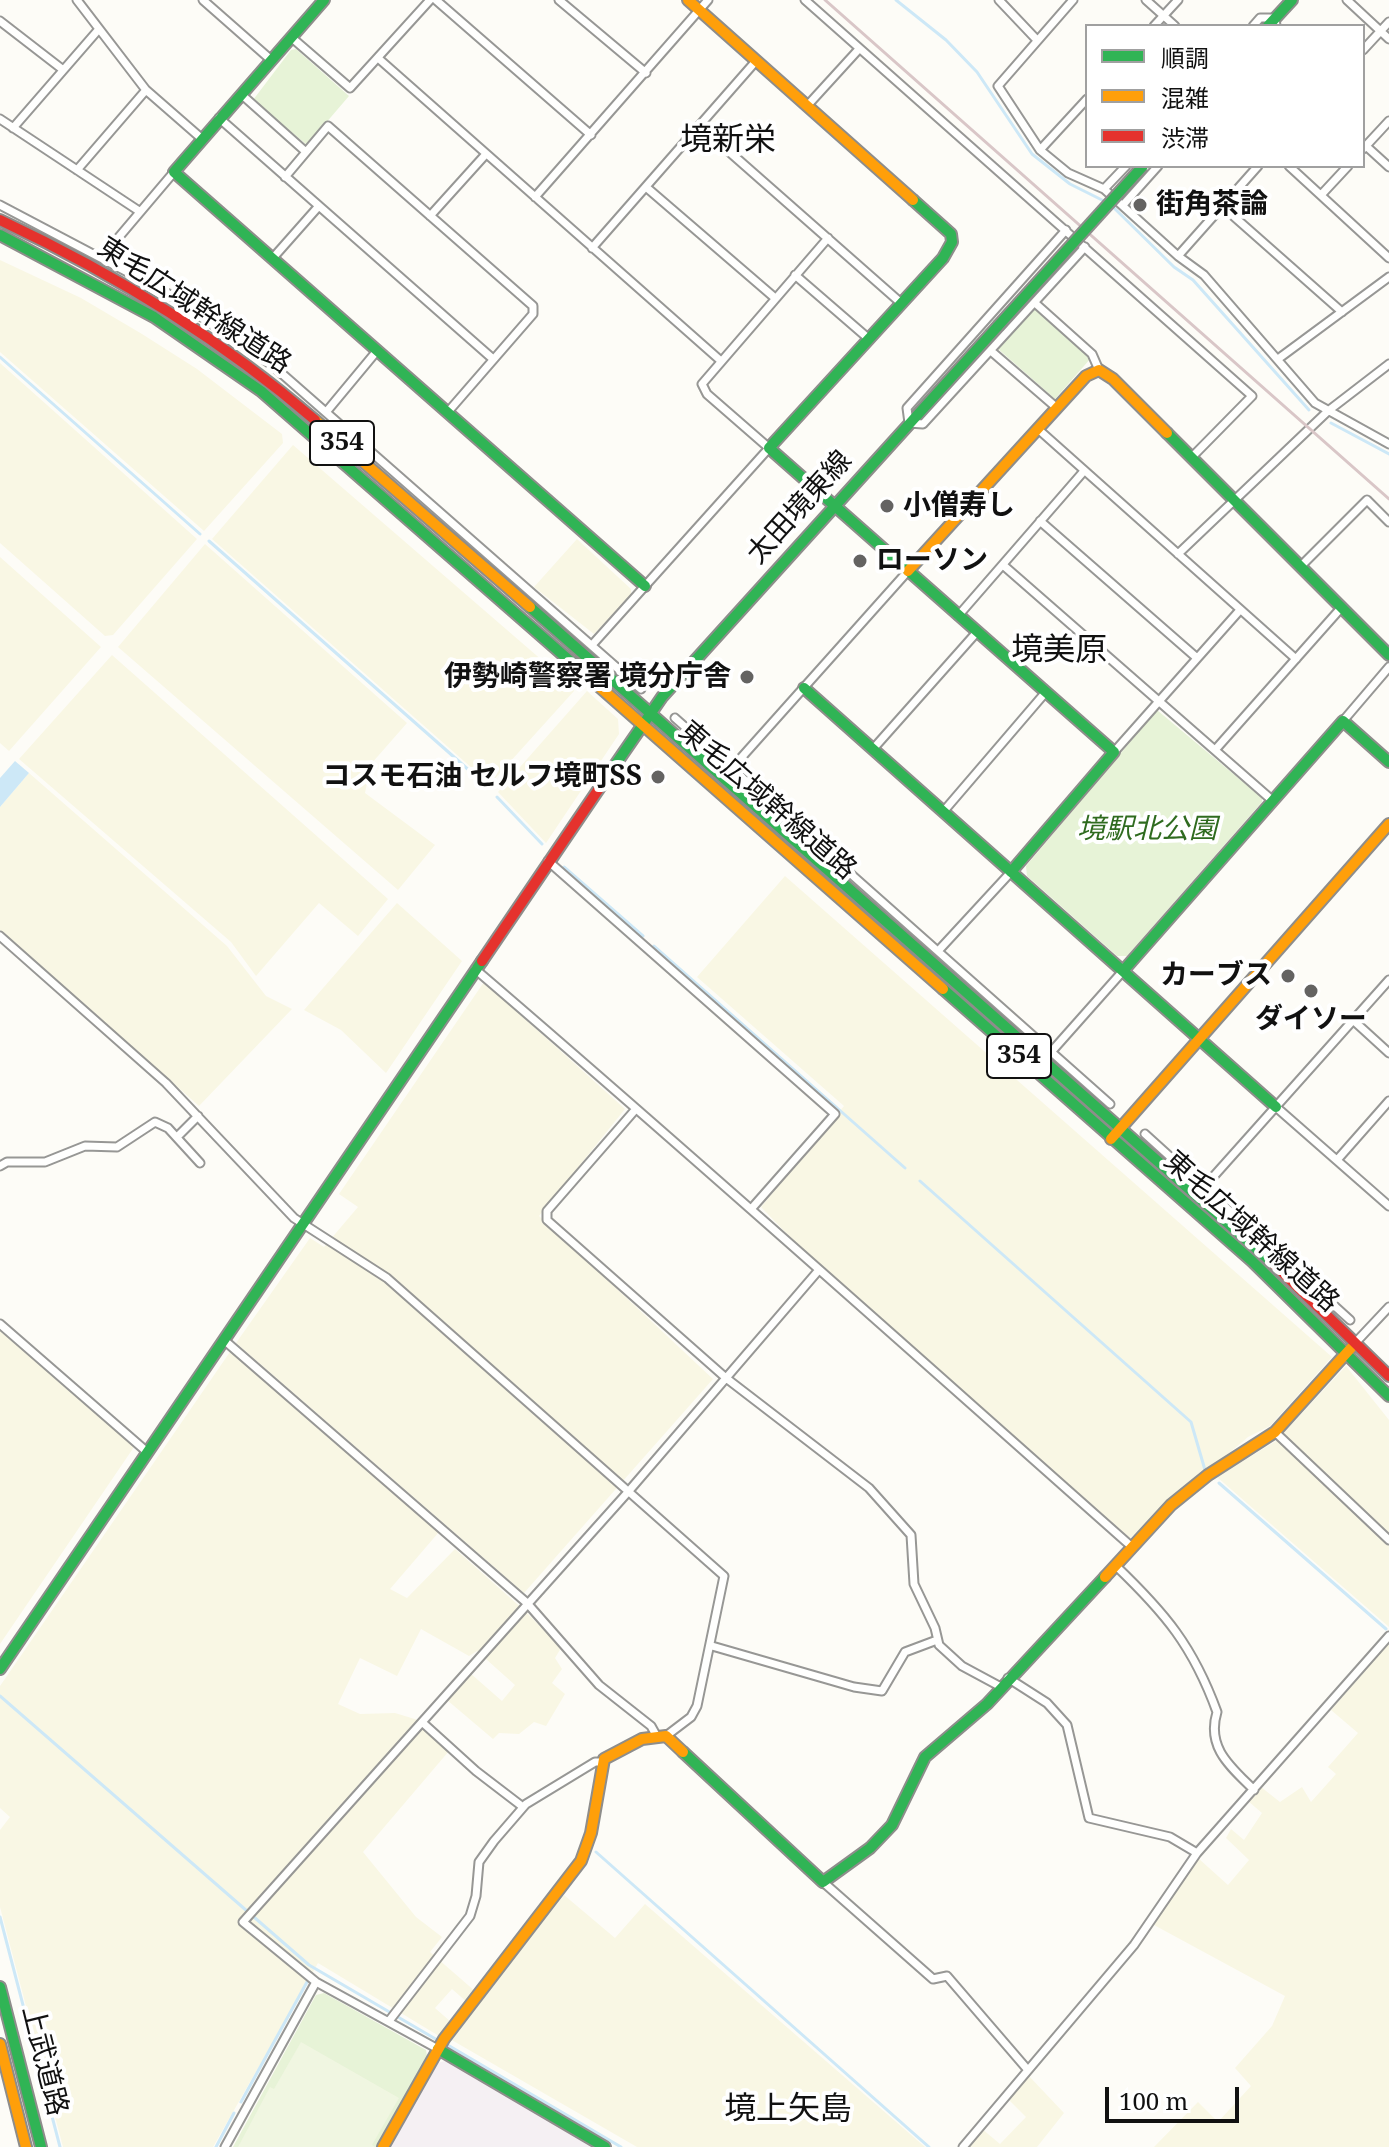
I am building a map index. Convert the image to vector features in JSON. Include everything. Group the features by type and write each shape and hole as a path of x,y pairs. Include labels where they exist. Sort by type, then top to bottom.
{"main road":[{"path":"688,0 951,234 952,242 943,258 769,448 1114,752 1011,872"},
{"path":"1273,23 1292,0"},
{"path":"322,1 174,172 645,586"},
{"name":"太田境東線","path":"0,1669 651,712 1141,168"},
{"name":"東毛広域幹線道路","path":"0,220 59,248 172,314 260,374 505,584 1121,1128 1357,1341 1389,1376"},
{"name":"東毛広域幹線道路","path":"0,235 112,290 253,384 497,593 1252,1261 1389,1396"},
{"path":"908,571 1086,376 1099,370 1113,379 1231,501 1389,655"},
{"path":"804,688 1276,1107"},
{"path":"1123,971 1343,721 1389,762"},
{"path":"1111,1139 1389,824"},
{"path":"383,2147 440,2045 581,1861 591,1833 602,1762 642,1739 661,1736 823,1882 886,1832 899,1814 925,1757 974,1716 1183,1495 1275,1432 1357,1341"},
{"name":"上武道路","path":"0,1987 41,2147"},
{"name":"上武道路","path":"0,2044 26,2147"},
{"path":"440,2045 605,2147"}],"street":[{"path":"77,0 146,90 201,138"},
{"path":"203,0 270,59"},
{"path":"291,37 350,88 430,0"},
{"path":"436,0 591,135"},
{"path":"559,0 646,73"},
{"path":"535,197 708,0"},
{"path":"805,0 1252,396 1191,458"},
{"path":"999,0 1036,39"},
{"path":"1073,0 998,86 1040,150 1068,173 1104,189 1178,256 1204,275 1315,403 1389,444"},
{"path":"1146,0 1173,24"},
{"path":"1156,24 1178,0"},
{"path":"1347,0 1389,39"},
{"path":"1255,24 1260,18 1273,23"},
{"path":"0,21 62,69"},
{"path":"1365,48 1389,22"},
{"path":"13,128 99,29"},
{"path":"807,106 859,49"},
{"path":"378,58 721,361"},
{"path":"592,248 756,61"},
{"path":"77,170 146,90"},
{"path":"241,94 306,152"},
{"path":"1040,150 1085,101"},
{"path":"219,118 493,359"},
{"path":"0,119 139,211"},
{"path":"1389,121 1365,148 1389,167"},
{"path":"285,177 328,126 535,310 447,413"},
{"path":"700,126 901,303"},
{"path":"430,216 486,154"},
{"path":"1104,189 1124,168"},
{"path":"1123,205 1156,168"},
{"path":"1178,256 1256,168"},
{"path":"1291,168 1389,258"},
{"path":"1321,195 1346,168"},
{"path":"102,257 174,172"},
{"path":"646,187 775,298"},
{"path":"0,205 102,257 204,317 327,411 641,689"},
{"path":"1222,206 1342,312"},
{"path":"272,259 318,207"},
{"path":"1066,230 907,408 909,423 923,424 1085,247"},
{"path":"592,645 769,448 703,390 702,384 828,238"},
{"path":"795,275 869,339"},
{"path":"1278,359 1389,277"},
{"path":"1035,303 1092,354 1099,370"},
{"path":"172,314 204,317"},
{"path":"991,351 1057,408"},
{"path":"327,411 376,352"},
{"path":"1178,554 1328,411 1389,364"},
{"path":"1038,429 1296,659"},
{"path":"958,616 1084,471"},
{"path":"1300,567 1367,500 1389,522"},
{"path":"1040,521 1197,658"},
{"path":"496,559 505,584"},
{"path":"1003,565 1273,801"},
{"path":"732,768 908,571"},
{"path":"1215,750 1341,608"},
{"path":"1114,752 1240,610"},
{"path":"873,749 977,632"},
{"path":"1343,721 1389,667"},
{"path":"943,812 1045,693"},
{"path":"675,718 1110,1104"},
{"path":"765,815 792,821"},
{"path":"548,861 835,1114 752,1208"},
{"path":"939,950 1011,872"},
{"path":"0,936 166,1083 301,1224 387,1278 724,1576 712,1646 694,1713 661,1736 583,1669 527,1603 224,1340"},
{"path":"475,969 752,1208 818,1271 1132,1547"},
{"path":"1052,1051 1123,971"},
{"path":"1205,1186 1389,980"},
{"path":"1006,1011 1009,1031"},
{"path":"1354,1021 1389,1053"},
{"path":"1337,1160 1389,1101"},
{"path":"1276,1107 1389,1206"},
{"path":"635,1110 546,1216 551,1225 726,1378 850,1471 906,1526 913,1540 917,1593 935,1628 937,1640 962,1666 1047,1703 1067,1725 1089,1818 1170,1837 1197,1853"},
{"path":"177,1137 198,1116"},
{"path":"0,1166 7,1162 45,1162 85,1146 117,1147 155,1122 168,1128 200,1163"},
{"path":"1145,1134 1260,1234 1350,1320"},
{"path":"1171,1174 1188,1171"},
{"path":"1259,1253 1260,1234"},
{"path":"440,2045 316,1982 243,1922 628,1492 818,1271"},
{"path":"1357,1341 1389,1307"},
{"path":"0,1324 146,1451"},
{"path":"1275,1432 1389,1540"},
{"path":"1116,1566 1156,1604 1182,1637 1217,1712 1213,1724 1219,1756 1254,1790"},
{"path":"963,2147 1142,1936 1197,1853 1389,1636"},
{"path":"712,1646 854,1687 882,1691 905,1652 937,1640"},
{"path":"423,1723 476,1771 523,1807"},
{"path":"389,2021 470,1916 482,1857 523,1807 595,1762 602,1762"},
{"path":"823,1882 933,1979 947,1976 1027,2069"},
{"path":"225,2147 316,1982"}],"shaded area":[{"path":"0,260 81,298 142,334 197,369 282,434 283,443 204,531 0,352"},
{"path":"0,363 197,539 113,635 105,636 0,543"},
{"path":"293,445 573,687 574,691 490,784 212,539"},
{"path":"577,539 631,589 631,595 594,634 534,587"},
{"path":"205,544 407,723 371,764 365,793 435,845 398,890 118,647"},
{"path":"0,557 101,647 9,751 0,743"},
{"path":"112,655 388,899 358,936 319,903 256,976 231,942 19,759"},
{"path":"587,691 618,719 619,734 546,843 498,792"},
{"path":"29,773 227,946 266,996 292,1009 199,1106 0,930 0,807"},
{"path":"785,876 1332,1357 1270,1426 1248,1437 1130,1538 817,1265 761,1207 844,1106 697,977"},
{"path":"397,903 462,961 386,1073 341,1030 304,1010"},
{"path":"484,982 625,1109 539,1216 713,1379 524,1593 236,1343 310,1238 324,1247 358,1207 339,1194"},
{"path":"0,1328 134,1447 0,1644"},
{"path":"232,1349 439,1532 390,1589 407,1598 455,1549 525,1611 561,1648 555,1658 562,1669 552,1683 565,1694 546,1726 534,1722 519,1734 499,1733 493,1739 447,1700 470,1673 502,1701 515,1685 477,1651 469,1656 421,1629 397,1676 360,1658 338,1704 360,1714 395,1713 418,1720 449,1751 363,1852 416,1917 442,1937 430,1952 476,1992 468,2003 452,1989 435,2008 451,2022 439,2036 318,1963 213,2147 63,2147 0,1907 0,1830 10,1817 0,1808 0,1686"},
{"path":"1346,1366 1389,1420 1389,1627 1217,1477 1276,1441"},
{"path":"1389,1643 1389,2147 1154,2147 1198,2102 1218,2122 1251,2086 1235,2068 1272,2026 1285,1996 1154,1925 1198,1858 1228,1885 1249,1860 1226,1838 1231,1829 1244,1840 1262,1813 1248,1801 1261,1787 1280,1802 1302,1787 1311,1802 1336,1774 1328,1767 1358,1733 1331,1710"},
{"path":"564,1895 615,1938 645,1904 925,2147 637,2147 450,2039"},
{"path":"445,2061 593,2147 391,2147 437,2063"},
{"path":"1027,2074 1064,2113 1037,2147 966,2147 981,2128 1000,2144 1026,2117 1007,2098"}],"green space":[{"path":"296,49 349,96 307,145 253,100 291,50"},
{"path":"1033,307 1091,358 1055,399 997,348"},
{"name":"境駅北公園","path":"1157,710 1262,798 1262,802 1127,956 1117,956 1027,876 1026,866"},
{"path":"324,1993 426,2050 427,2056 379,2147 233,2147 316,1995"},
{"path":"301,2042 399,2098 372,2145 375,2147 238,2147 270,2087 274,2089"}],"water":[{"path":"15,761 29,773 0,807 0,778"}],"waterway":[{"path":"896,0 946,40 977,72 1032,154 1070,184 1106,202"},
{"path":"1112,206 1174,267 1193,280 1309,410"},
{"path":"0,357 200,534"},
{"path":"1331,423 1389,454"},
{"path":"209,541 488,787"},
{"path":"497,797 542,844"},
{"path":"564,867 643,936"},
{"path":"654,946 905,1168"},
{"path":"920,1181 1191,1422 1205,1470"},
{"path":"1219,1483 1386,1629"},
{"path":"0,1696 309,1965 439,2041"},
{"path":"596,1852 929,2147"},
{"path":"0,1917 60,2147"},
{"path":"241,2102 307,1982"},
{"path":"446,2044 621,2147"},
{"path":"216,2147 234,2113"}],"railway":[{"path":"825,0 1389,499"}],"traffic: fast":[{"path":"324,0 174,172 645,586"},
{"path":"1270,24 1292,0"},
{"path":"998,326 1141,168"},
{"path":"913,200 951,234 952,242 943,258 769,448 1114,752 1011,872"},
{"path":"0,235 154,317 261,391 586,675"},
{"path":"613,768 662,697 998,326"},
{"path":"1167,433 1389,655"},
{"path":"530,607 1274,1264"},
{"path":"804,688 1276,1107"},
{"path":"1123,971 1343,721 1389,762"},
{"path":"0,1669 482,961"},
{"path":"943,989 1252,1261 1389,1396"},
{"path":"683,1752 823,1882 870,1848 892,1825 925,1757 987,1704 1105,1577"},
{"path":"0,1987 41,2147"},
{"path":"438,2049 605,2147"}],"traffic: slow":[{"path":"688,0 913,200"},
{"path":"908,571 1086,376 1099,370 1113,379 1167,433"},
{"path":"315,420 530,607"},
{"path":"586,675 943,989"},
{"path":"1111,1139 1389,824"},
{"path":"1105,1577 1171,1505 1208,1475 1275,1432 1351,1348"},
{"path":"383,2147 444,2039 581,1861 591,1833 604,1759 642,1739 666,1736 683,1752"},
{"path":"0,2044 26,2147"}],"traffic: jam":[{"path":"0,220 84,262 165,310 242,362 315,420"},
{"path":"482,961 613,768"},
{"path":"1274,1264 1389,1376"}],"place":[{"name":"街角茶論","path":"1140,205"},
{"name":"小僧寿し","path":"887,506"},
{"name":"ローソン","path":"860,561"},
{"name":"伊勢崎警察署 境分庁舎","path":"747,677"},
{"name":"コスモ石油 セルフ境町SS","path":"658,777"},
{"name":"カーブス","path":"1288,976"},
{"name":"ダイソー","path":"1311,991"}],"district":[{"name":"境新栄","path":"728,141"},
{"name":"境美原","path":"1059,651"},
{"name":"境上矢島","path":"788,2110"}]}
